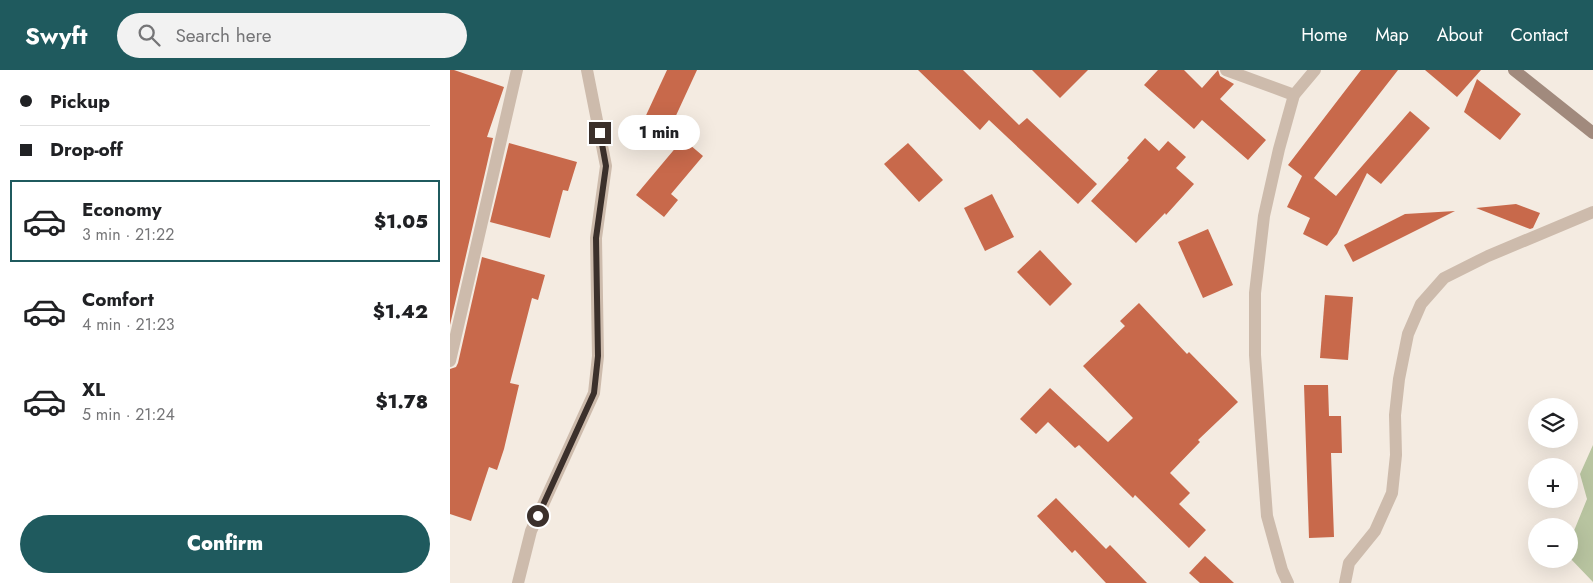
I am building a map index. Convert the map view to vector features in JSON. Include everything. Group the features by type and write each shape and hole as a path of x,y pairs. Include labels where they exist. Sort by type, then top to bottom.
{"street":[{"path":"450,361 517,70"},
{"path":"518,583 531,531 594,393 598,356 596,238 606,166 587,70"},
{"path":"1226,70 1294,95"},
{"path":"1288,583 1282,570 1267,516 1255,355 1255,293 1264,216 1279,149 1294,95 1316,70"},
{"path":"1514,70 1593,134"},
{"path":"1344,583 1349,563 1375,531 1392,493 1396,455 1395,416 1399,379 1408,334 1421,304 1444,278 1488,256 1593,212"}],"green space":[{"path":"1593,445 1593,582 1578,566 1578,521 1587,499 1580,474"}],"building":[{"path":"450,70 504,87 487,137 493,138 450,325"},
{"path":"667,70 697,70 667,135 642,124"},
{"path":"918,70 963,70 1019,125 1027,118 1097,184 1078,204 989,120 980,130"},
{"path":"1032,70 1088,70 1060,98"},
{"path":"1158,70 1184,70 1202,88 1218,70 1220,76 1234,84 1220,99 1266,140 1248,160 1202,120 1194,129 1144,85"},
{"path":"1361,70 1398,70 1314,178 1336,196 1410,111 1430,128 1381,184 1367,173 1337,234 1327,246 1303,234 1310,218 1287,207 1302,176 1288,165"},
{"path":"1425,70 1481,70 1457,97"},
{"path":"1477,79 1521,114 1500,140 1464,112"},
{"path":"1145,138 1159,151 1168,141 1186,157 1176,168 1194,184 1166,215 1165,213 1136,243 1091,201 1129,160 1127,158"},
{"path":"683,139 703,156 671,194 678,200 664,217 636,195"},
{"path":"509,143 577,162 568,191 563,190 550,238 490,222"},
{"path":"908,143 943,180 919,202 884,164"},
{"path":"992,194 1014,237 985,251 964,208"},
{"path":"1516,204 1540,213 1533,228 1530,229 1476,208"},
{"path":"1455,211 1353,262 1344,245 1405,214"},
{"path":"1208,229 1233,285 1203,298 1178,242"},
{"path":"1040,250 1072,284 1050,306 1017,272"},
{"path":"482,257 545,275 538,300 532,298 510,383 519,385 504,449 497,470 489,467 471,521 450,514 450,369 456,367 458,363"},
{"path":"1325,295 1353,297 1348,360 1320,358"},
{"path":"1139,303 1187,354 1189,352 1238,402 1198,440 1200,442 1170,473 1190,493 1179,504 1206,530 1189,548 1135,495 1133,498 1079,445 1075,448 1048,422 1036,434 1020,419 1050,388 1108,442 1133,418 1083,366 1125,326 1120,321"},
{"path":"1304,385 1328,385 1329,416 1341,416 1342,453 1331,453 1334,537 1309,538"},
{"path":"1056,498 1106,549 1110,545 1147,583 1106,583 1075,550 1072,553 1037,516"},
{"path":"1205,556 1234,583 1200,583 1189,573"}],"route":[{"path":"538,516 594,393 598,356 596,238 606,166 600,133"}]}
